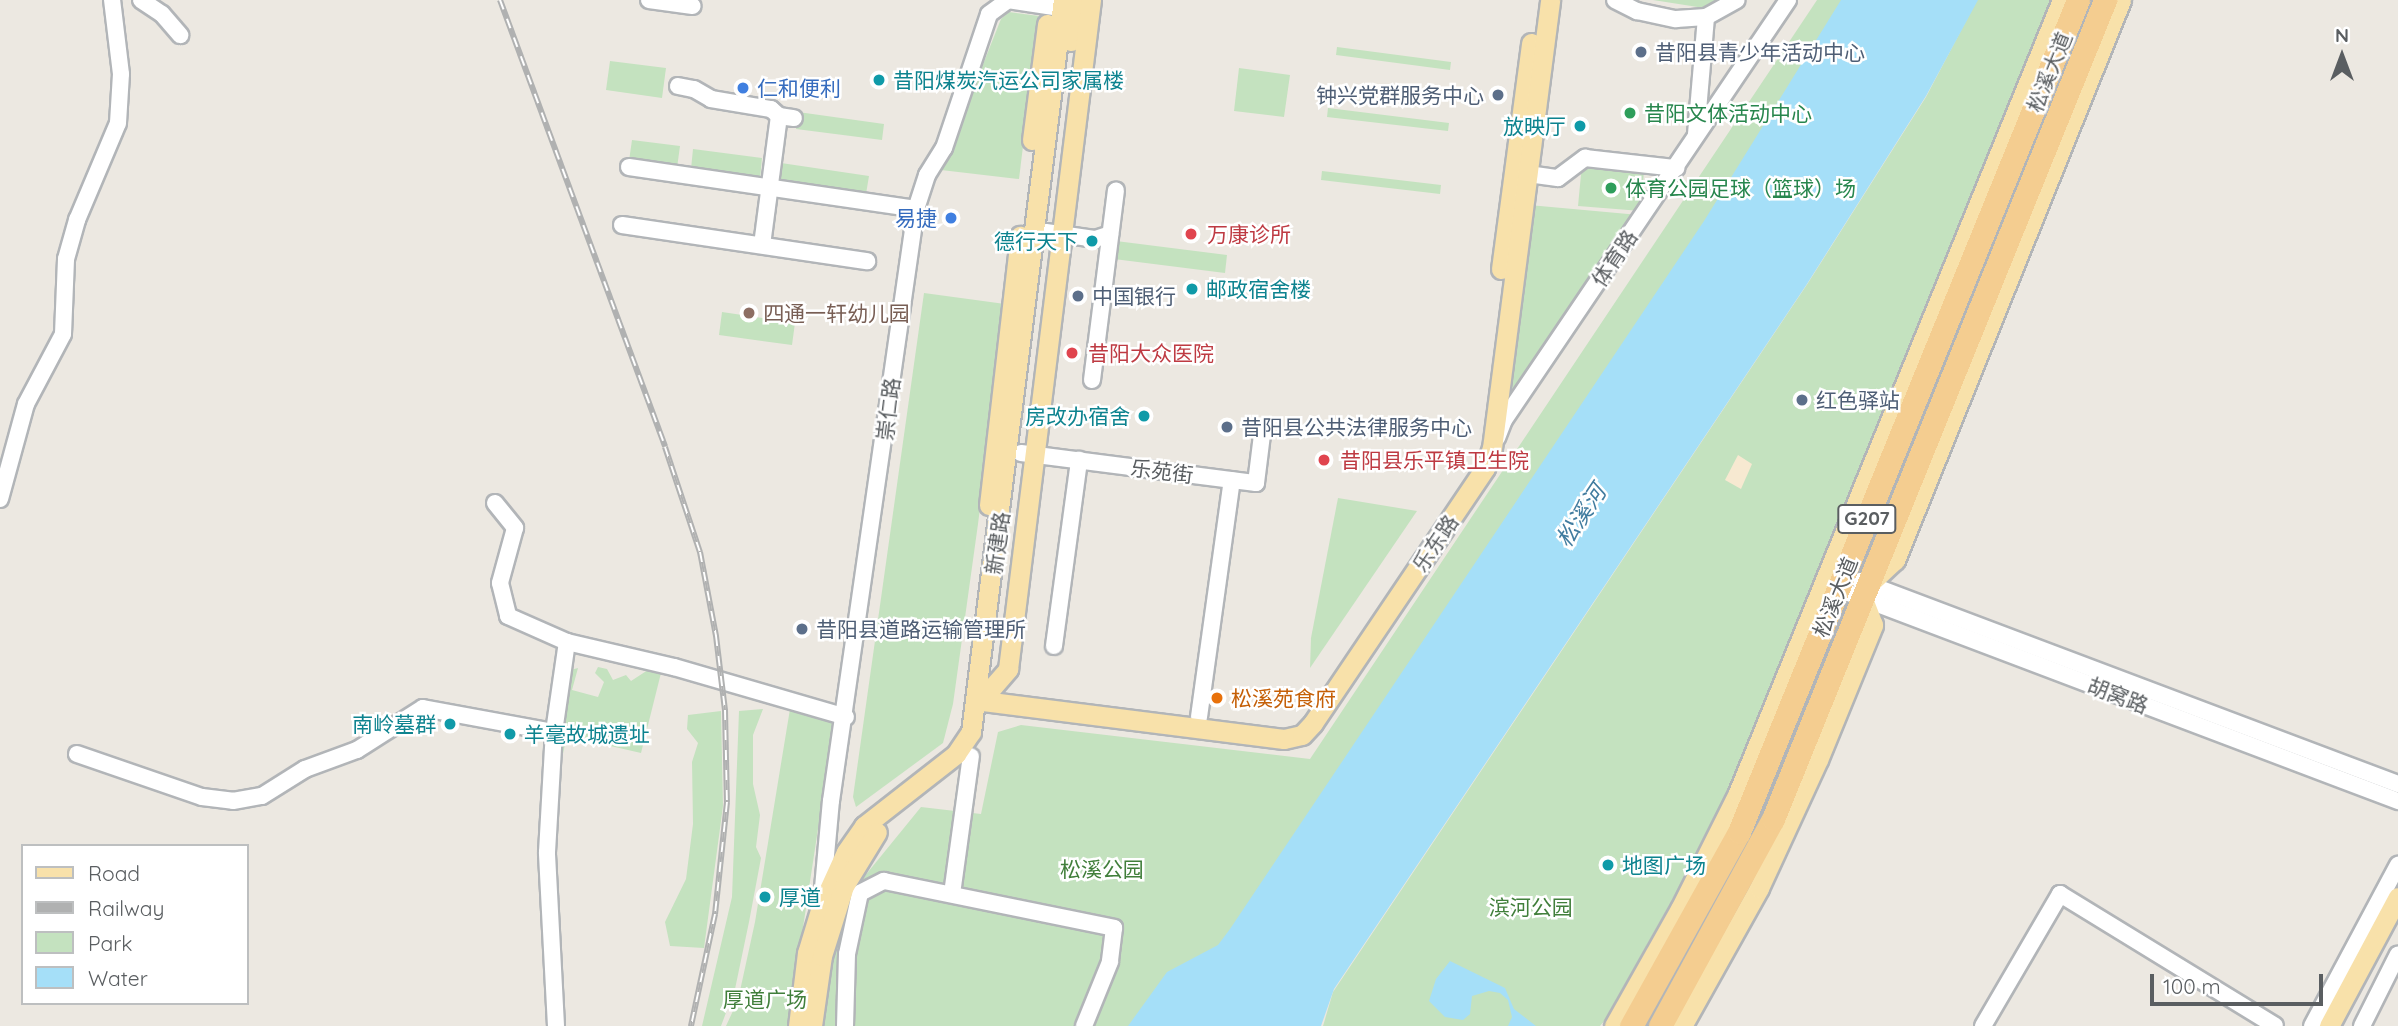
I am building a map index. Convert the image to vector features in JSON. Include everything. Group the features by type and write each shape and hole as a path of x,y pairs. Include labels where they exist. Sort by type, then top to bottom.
{"highway":[{"name":"松溪大道","path":"1631,1026 1739,832 1841,582 1943,313 2078,0"},
{"name":"松溪大道","path":"1660,1026 1773,819 2105,0"}],"main road":[{"name":"乐东路","path":"983,695 1295,726 1473,466 1482,436 1537,0"},
{"name":"乐东路","path":"983,695 1284,739 1302,735 1485,468 1492,449 1550,0"},
{"path":"1614,1026 1675,920 1738,793 1943,313 2062,0"},
{"path":"1682,1026 1759,888 1818,760 1873,625 1866,592 1895,560 2121,0"},
{"name":"新建路","path":"798,1026 807,953 821,907 846,852 864,826 956,754 967,741 983,695 1027,454 1053,233 1067,4"},
{"name":"新建路","path":"812,1026 822,956 855,864 873,836 971,756 984,732 983,695 1067,4"},
{"path":"2329,1026 2398,897"},
{"path":"2343,1026 2398,924"}],"street":[{"path":"0,499 26,404 63,334 65,259 77,220 118,123 121,74 112,0"},
{"path":"141,0 162,14 180,35"},
{"path":"653,0 692,6"},
{"name":"崇仁路","path":"821,907 831,801 846,717 916,209 927,175 944,148 989,14 1008,0 1067,4"},
{"path":"1615,0 1655,16 1706,18 1737,0"},
{"name":"体育路","path":"1492,449 1504,420 1788,0"},
{"path":"1696,136 1706,18"},
{"path":"678,86 694,89 711,99 771,109 787,117 769,188 762,245"},
{"path":"1528,174 1558,178 1585,158 1676,168"},
{"path":"629,167 916,209"},
{"path":"1092,380 1116,191"},
{"path":"622,225 867,261"},
{"path":"1053,233 1095,239 1110,234"},
{"name":"乐苑街","path":"1027,454 1256,483 1262,435"},
{"path":"1054,646 1079,460"},
{"path":"1199,717 1232,480"},
{"path":"495,503 516,528 500,583 508,616 567,642 674,667 846,717"},
{"name":"胡窝路","path":"1841,582 2398,801"},
{"name":"胡窝路","path":"1866,592 2398,784"},
{"path":"556,1026 547,852 554,732 567,642"},
{"path":"78,754 202,797 233,801 262,796 305,769 357,750 423,708 554,732"},
{"path":"952,894 971,756"},
{"path":"2312,1026 2398,865"},
{"path":"845,1026 847,954 860,892 884,881 1114,928 1110,962 1084,1026"},
{"path":"1983,1026 2060,894 2275,1026"},
{"path":"2362,1026 2398,954"}],"green space":[{"path":"1653,0 1727,0 1704,8"},
{"name":"松溪公园","path":"1817,0 1848,0 1245,937 1141,1026 823,1026 834,952 855,888 921,807 981,814 998,732 1021,725 1310,759"},
{"name":"滨河公园","path":"1977,0 2055,0 1713,827 1605,1020 1600,1026 1323,1026 1333,992 1808,283 1926,97"},
{"path":"1009,12 1039,16 1019,179 941,170 1001,19"},
{"path":"1337,47 1451,62 1450,70 1336,55"},
{"path":"610,61 666,68 662,98 606,90"},
{"path":"1239,68 1290,75 1284,117 1234,111"},
{"path":"1328,108 1449,123 1448,131 1327,117"},
{"path":"798,112 884,124 882,140 796,129"},
{"path":"632,140 680,146 677,168 629,161"},
{"path":"693,149 762,158 760,179 691,169"},
{"path":"781,163 869,176 866,194 779,182"},
{"name":"体育公园足球（篮球）场","path":"1582,164 1644,170 1641,211 1578,206"},
{"path":"1322,171 1441,185 1440,194 1321,180"},
{"path":"1529,205 1639,215 1504,416"},
{"path":"1116,241 1227,255 1225,273 1114,259"},
{"path":"924,293 1005,304 978,524 953,704 943,743 856,807 853,797"},
{"path":"722,312 795,323 792,345 719,335"},
{"path":"1338,498 1417,511 1310,668 1311,638"},
{"path":"598,667 607,669 613,680 626,675 631,681 651,668 662,669 641,753 567,736 562,758 557,753 567,671 578,668 572,690 598,697 604,682 595,673"},
{"name":"厚道广场","path":"797,708 834,724 788,1026 726,1026 738,1000 755,922 790,709"},
{"path":"763,709 753,735 753,784 760,815 756,847 761,858 749,922 735,989 721,1026 702,1026 732,897 739,711"},
{"path":"721,711 723,806 704,948 670,946 665,922 686,879 693,824 692,762 698,743 687,729 688,715"}],"sand":[{"path":"1738,455 1752,464 1741,489 1725,480"}],"water":[{"name":"松溪河","path":"1841,0 1978,0 1926,96 1807,284 1334,989 1321,1026 1128,1026 1167,972 1218,945 1230,929 1704,221"},
{"path":"1450,961 1505,988 1514,1009 1536,1026 1508,1026 1512,1017 1508,1000 1500,993 1489,991 1472,996 1470,1014 1463,1020 1445,1017 1429,1001 1436,979"}],"railway":[{"path":"500,0 665,447 700,552 716,636 725,710 727,802 715,914 691,1026"}],"place":[{"name":"昔阳县青少年活动中心","path":"1641,52"},
{"name":"昔阳煤炭汽运公司家属楼","path":"879,80"},
{"name":"仁和便利","path":"743,88"},
{"name":"钟兴党群服务中心","path":"1498,95"},
{"name":"昔阳文体活动中心","path":"1630,113"},
{"name":"放映厅","path":"1580,126"},
{"name":"体育公园足球（篮球）场","path":"1611,188"},
{"name":"易捷","path":"951,218"},
{"name":"万康诊所","path":"1191,234"},
{"name":"德行天下","path":"1092,241"},
{"name":"邮政宿舍楼","path":"1192,289"},
{"name":"中国银行","path":"1078,296"},
{"name":"四通一轩幼儿园","path":"749,313"},
{"name":"昔阳大众医院","path":"1072,353"},
{"name":"红色驿站","path":"1802,400"},
{"name":"房改办宿舍","path":"1144,416"},
{"name":"昔阳县公共法律服务中心","path":"1227,427"},
{"name":"昔阳县乐平镇卫生院","path":"1324,460"},
{"name":"昔阳县道路运输管理所","path":"802,629"},
{"name":"松溪苑食府","path":"1217,698"},
{"name":"南岭墓群","path":"450,724"},
{"name":"羊毫故城遗址","path":"510,734"},
{"name":"地图广场","path":"1608,865"},
{"name":"厚道","path":"765,897"}]}
